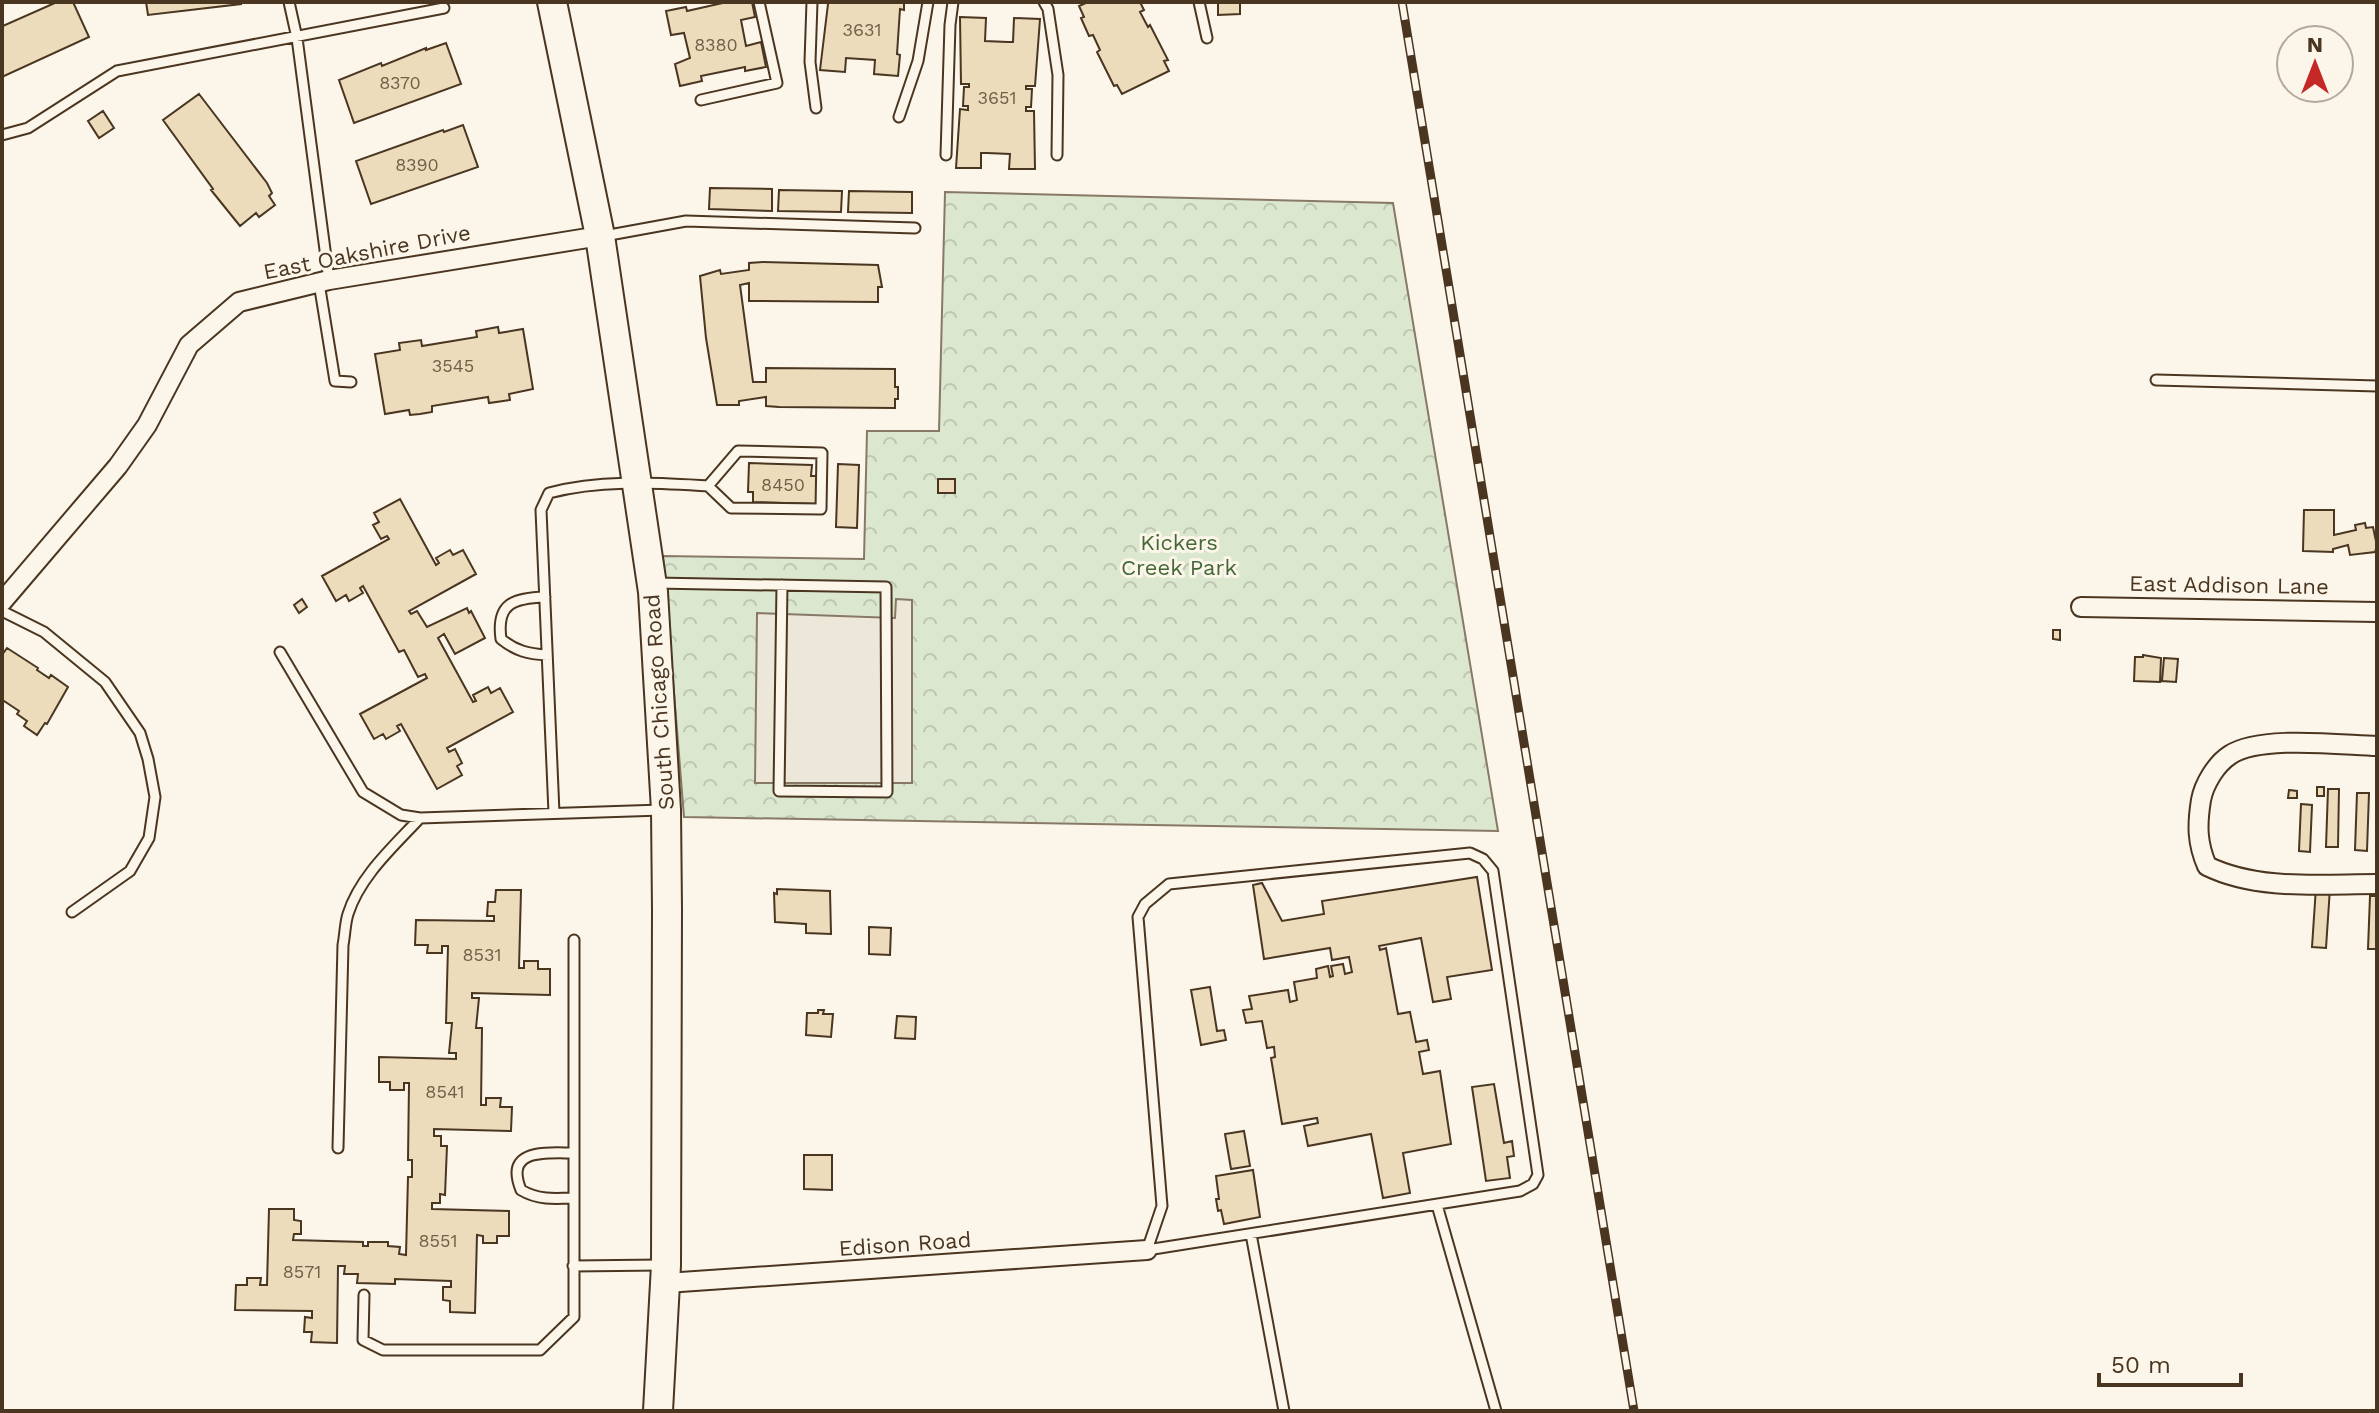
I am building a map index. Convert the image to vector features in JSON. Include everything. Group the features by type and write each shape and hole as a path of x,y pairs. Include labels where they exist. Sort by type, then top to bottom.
{"main road":[{"name":"South Chicago Road","path":"552,2 600,236 651,582 666,810 666,1274 658,1411"}],"street":[{"name":"East Oakshire Drive","path":"2,602 118,466 147,425 189,345 239,302 324,282 600,236"},
{"name":"East Addison Lane","path":"2081,607 2377,612"},
{"path":"2377,746 2278,743 2251,747 2229,755 2204,785 2197,823 2199,846 2207,866 2228,877 2278,883 2377,884"},
{"name":"Edison Road","path":"666,1274 1147,1250"}],"lane":[{"path":"289,2 297,38 335,381 351,382"},
{"path":"701,100 777,83 759,2"},
{"path":"812,2 810,62 816,108"},
{"path":"899,117 918,61 928,2"},
{"path":"946,155 953,2"},
{"path":"1044,2 1048,9 1058,75 1057,155"},
{"path":"1199,2 1207,38"},
{"path":"2,135 28,128 117,71 444,8"},
{"path":"600,236 686,221 915,228"},
{"path":"2156,380 2377,386"},
{"path":"554,813 541,510 549,493 637,481 708,486 731,508 821,509 822,453 738,451 708,486"},
{"path":"651,582 886,587 887,792 779,791 782,585"},
{"path":"545,597 519,598 506,607 499,624 501,639 514,650 547,655"},
{"path":"2,611 44,632 105,682 140,733 148,759 155,797 149,838 130,871 72,912"},
{"path":"280,652 363,792 401,815 420,818 666,810"},
{"path":"338,1148 343,945 348,915 361,887 420,818"},
{"path":"1470,853 1483,859 1493,871 1538,1175 1533,1184 1520,1191 1437,1205 1147,1250 1162,1206 1138,917 1145,904 1169,884 1470,853"},
{"path":"364,1295 363,1340 383,1350 540,1350 574,1317 574,940"},
{"path":"573,1153 532,1153 523,1159 517,1169 516,1180 521,1190 531,1196 573,1198"},
{"path":"1437,1205 1496,1411"},
{"path":"1251,1234 1284,1411"},
{"path":"573,1266 666,1274"}],"green space":[{"name":"Kickers Creek Park","path":"945,192 1393,203 1498,831 684,817 663,556 864,559 867,431 939,431"}],"shaded area":[{"path":"896,599 912,600 912,783 755,783 757,613 895,618"}],"building":[{"path":"57,2 73,2 89,37 2,77 2,24"},
{"path":"146,2 241,2 241,4 148,15"},
{"path":"727,2 752,2 755,17 741,20 746,46 761,42 766,67 745,71 745,67 701,76 702,81 680,86 675,64 690,58 684,33 671,35 666,11 686,7 687,11"},
{"path":"825,2 904,2 904,10 900,9 898,76 874,74 875,60 846,58 845,72 820,70 828,4"},
{"path":"1088,2 1140,2 1144,10 1140,12 1168,60 1164,61 1169,71 1122,94 1117,85 1114,86 1097,52 1100,50 1093,35 1089,36 1081,18 1084,17 1079,6"},
{"path":"1218,2 1240,2 1240,14 1218,15"},
{"path":"960,17 986,18 985,41 1008,42 1013,42 1014,18 1040,19 1035,86 1026,86 1026,89 1032,89 1031,107 1026,107 1026,111 1034,111 1035,169 1009,169 1010,154 987,153 981,153 981,168 956,168 960,109 968,110 968,106 963,106 964,87 969,87 969,84 961,84"},
{"path":"446,43 461,84 354,123 339,80"},
{"path":"199,94 272,193 269,196 275,205 259,217 256,213 240,226 163,120"},
{"path":"103,111 114,128 99,138 88,121"},
{"path":"463,125 478,167 371,204 356,161"},
{"path":"710,188 772,189 772,211 709,209"},
{"path":"779,190 842,191 841,212 778,211"},
{"path":"849,191 912,192 912,213 848,212"},
{"path":"749,263 878,265 882,287 878,287 878,302 749,301 749,283 740,285 753,382 766,382 766,368 895,369 898,399 895,399 895,408 766,406 766,397 739,401 739,405 717,405 700,276 720,270 721,274 749,270"},
{"path":"498,327 499,333 523,329 533,389 509,394 510,400 489,403 488,397 432,406 432,412 420,414 410,415 409,410 385,414 375,354 400,350 399,343 421,340 422,346 477,337 476,331"},
{"path":"749,463 812,465 811,476 817,476 816,504 753,502 753,492 748,492"},
{"path":"838,464 859,465 857,528 836,527"},
{"path":"938,479 955,479 955,493 938,493"},
{"path":"400,499 436,565 439,563 436,558 450,550 453,555 463,550 476,574 409,611 411,614 417,611 427,627 467,608 469,613 471,611 485,638 455,654 444,634 438,638 473,702 476,701 473,695 488,687 491,693 500,688 513,712 447,748 449,752 455,749 462,763 457,766 462,775 437,789 401,724 397,726 400,731 386,739 383,734 374,739 360,714 427,678 425,674 418,677 404,650 399,652 363,586 360,588 363,593 349,601 346,595 336,601 322,576 389,539 387,536 381,539 373,525 379,522 374,513"},
{"path":"2304,510 2334,510 2334,535 2356,530 2355,525 2365,523 2366,528 2373,527 2377,546 2375,552 2350,555 2348,545 2333,549 2333,552 2303,551"},
{"path":"302,599 307,607 299,613 294,605"},
{"path":"2053,630 2060,630 2060,640 2053,639"},
{"path":"7,648 49,678 51,675 68,687 47,724 37,735 24,726 27,721 17,714 19,711 4,701 2,703 2,655"},
{"path":"2135,657 2161,658 2160,682 2134,681"},
{"path":"2164,658 2178,659 2176,682 2162,681"},
{"path":"2317,787 2324,787 2324,796 2317,796"},
{"path":"2328,789 2339,789 2338,847 2326,847"},
{"path":"2289,790 2297,791 2297,798 2288,798"},
{"path":"2357,793 2369,793 2367,851 2355,850"},
{"path":"2301,804 2312,805 2310,852 2299,851"},
{"path":"1477,877 1492,970 1447,977 1451,999 1433,1002 1421,938 1379,946 1380,950 1386,948 1398,1014 1410,1012 1416,1042 1427,1040 1429,1050 1419,1052 1423,1074 1440,1071 1451,1144 1403,1153 1410,1193 1383,1198 1371,1134 1308,1146 1304,1126 1318,1123 1317,1118 1282,1124 1271,1058 1275,1057 1274,1047 1267,1048 1262,1021 1246,1023 1243,1010 1252,1009 1249,996 1288,990 1290,1002 1297,1000 1294,982 1317,978 1316,969 1328,966 1330,977 1333,976 1331,966 1343,964 1345,974 1352,972 1349,957 1332,960 1330,948 1264,959 1253,885 1262,883 1282,921 1324,914 1322,901"},
{"path":"2316,887 2330,888 2326,948 2312,947"},
{"path":"777,889 830,891 831,934 806,933 806,924 775,922 774,893 777,894"},
{"path":"496,890 521,890 519,968 524,968 524,961 538,961 538,969 550,969 550,995 472,993 472,998 479,998 476,1028 482,1028 481,1105 486,1105 486,1098 501,1098 500,1107 512,1107 511,1131 434,1129 434,1136 441,1136 441,1146 447,1146 445,1195 440,1194 440,1203 432,1203 432,1209 509,1211 509,1236 497,1236 497,1243 483,1243 483,1236 477,1235 475,1313 450,1312 450,1301 443,1300 443,1287 451,1287 451,1281 395,1279 395,1284 357,1283 358,1274 344,1274 345,1266 338,1266 337,1343 311,1342 312,1332 304,1332 305,1317 312,1318 312,1311 235,1310 236,1285 247,1285 247,1278 261,1278 260,1285 267,1285 269,1209 294,1209 294,1220 301,1221 301,1234 294,1234 293,1240 363,1242 363,1246 368,1246 368,1242 388,1242 388,1246 400,1247 399,1254 406,1255 408,1177 412,1177 412,1160 408,1160 409,1083 404,1083 404,1090 390,1090 390,1082 379,1082 379,1057 456,1059 456,1053 449,1053 452,1023 446,1023 448,946 442,946 442,953 427,953 428,945 415,945 416,920 494,921 494,916 487,916 488,902 495,902"},
{"path":"2370,896 2377,896 2377,949 2368,949"},
{"path":"869,927 891,928 890,955 869,954"},
{"path":"1210,987 1217,1031 1224,1030 1226,1040 1201,1045 1191,990"},
{"path":"818,1010 824,1010 823,1014 833,1014 831,1037 806,1035 807,1013 818,1013"},
{"path":"897,1016 916,1017 915,1039 895,1038"},
{"path":"1494,1084 1504,1143 1512,1141 1514,1156 1507,1157 1510,1178 1486,1181 1472,1087"},
{"path":"1244,1131 1250,1166 1231,1169 1225,1134"},
{"path":"804,1155 832,1155 832,1190 804,1189"},
{"path":"1253,1170 1260,1217 1224,1224 1216,1199 1219,1199 1216,1176"}],"railway":[{"path":"1402,2 1634,1411"}]}
